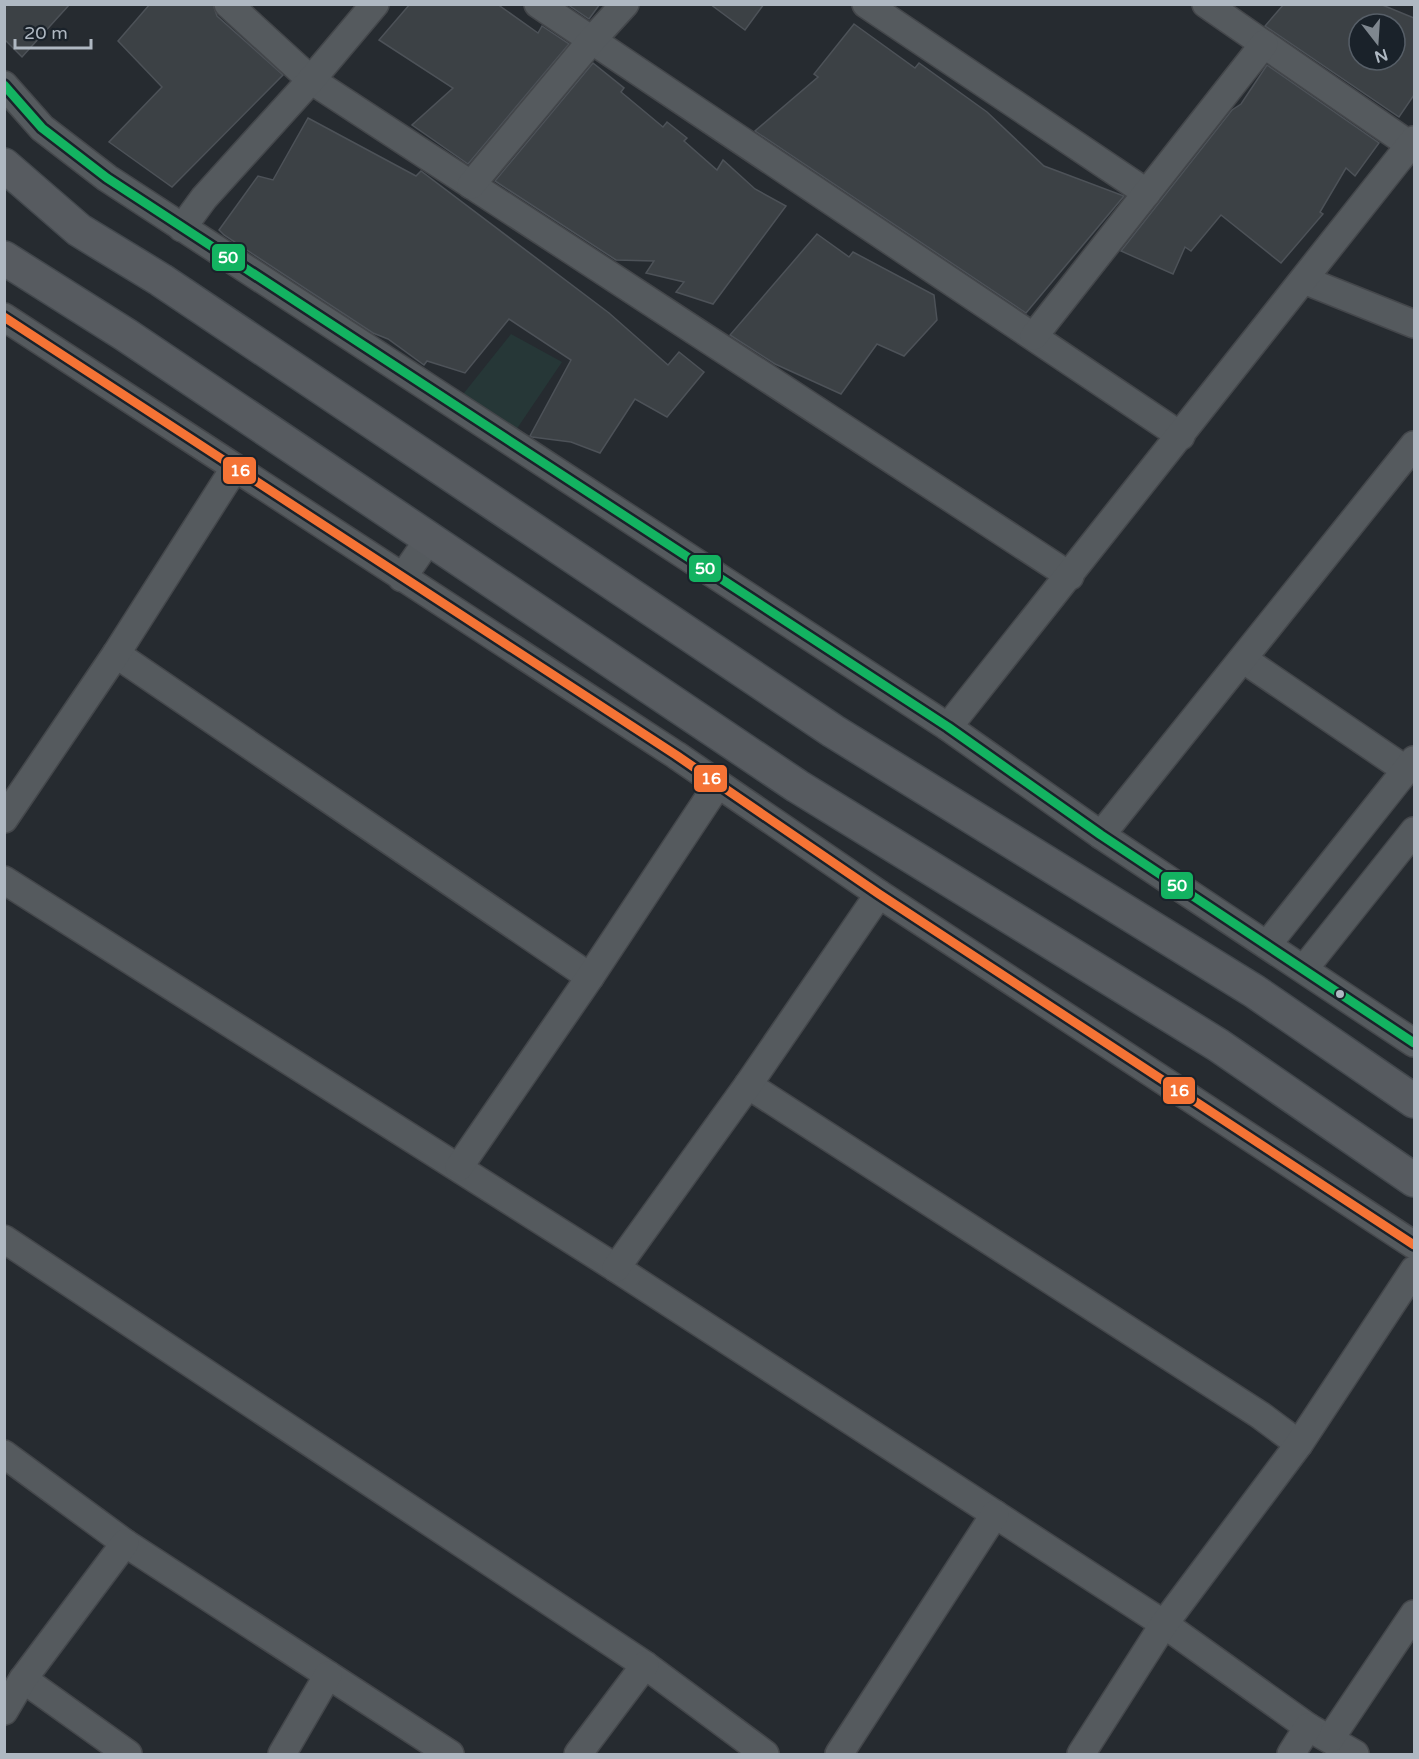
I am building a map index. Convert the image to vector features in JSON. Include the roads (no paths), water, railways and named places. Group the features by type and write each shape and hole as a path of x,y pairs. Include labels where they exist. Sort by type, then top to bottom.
{"main road":[{"path":"4,165 80,230 161,280 833,731 1254,991 1414,1101"},
{"path":"4,258 126,335 797,786 1218,1045 1414,1180"}],"street":[{"path":"228,4 311,80 1070,576"},
{"path":"182,228 204,198 311,80 375,4"},
{"path":"538,4 1181,436"},
{"path":"471,185 592,40 625,4"},
{"path":"866,4 1147,193"},
{"path":"948,727 1412,143 1206,4"},
{"path":"1034,336 1264,44"},
{"path":"4,85 42,128 107,178 948,727 1101,835 1414,1043"},
{"path":"1304,280 1414,324"},
{"path":"4,317 718,784 879,894 1414,1245"},
{"path":"1101,835 1414,445"},
{"path":"4,819 116,654 234,469"},
{"path":"402,578 429,539"},
{"path":"116,654 590,977"},
{"path":"1243,659 1410,765 1267,945"},
{"path":"459,1167 590,977 718,784"},
{"path":"1304,969 1414,831"},
{"path":"4,880 459,1167 995,1514 1164,1624 1319,1733 1355,1755"},
{"path":"616,1269 748,1085 879,894"},
{"path":"748,1085 1260,1415 1299,1444"},
{"path":"4,1239 645,1665 765,1755"},
{"path":"1081,1755 1164,1624 1299,1444 1414,1270"},
{"path":"4,1454 125,1543 450,1755"},
{"path":"839,1755 995,1514"},
{"path":"4,1711 23,1679 125,1543"},
{"path":"1291,1755 1319,1733 1414,1614"},
{"path":"578,1755 645,1665"},
{"path":"282,1755 328,1676"},
{"path":"23,1679 128,1755"}]}
